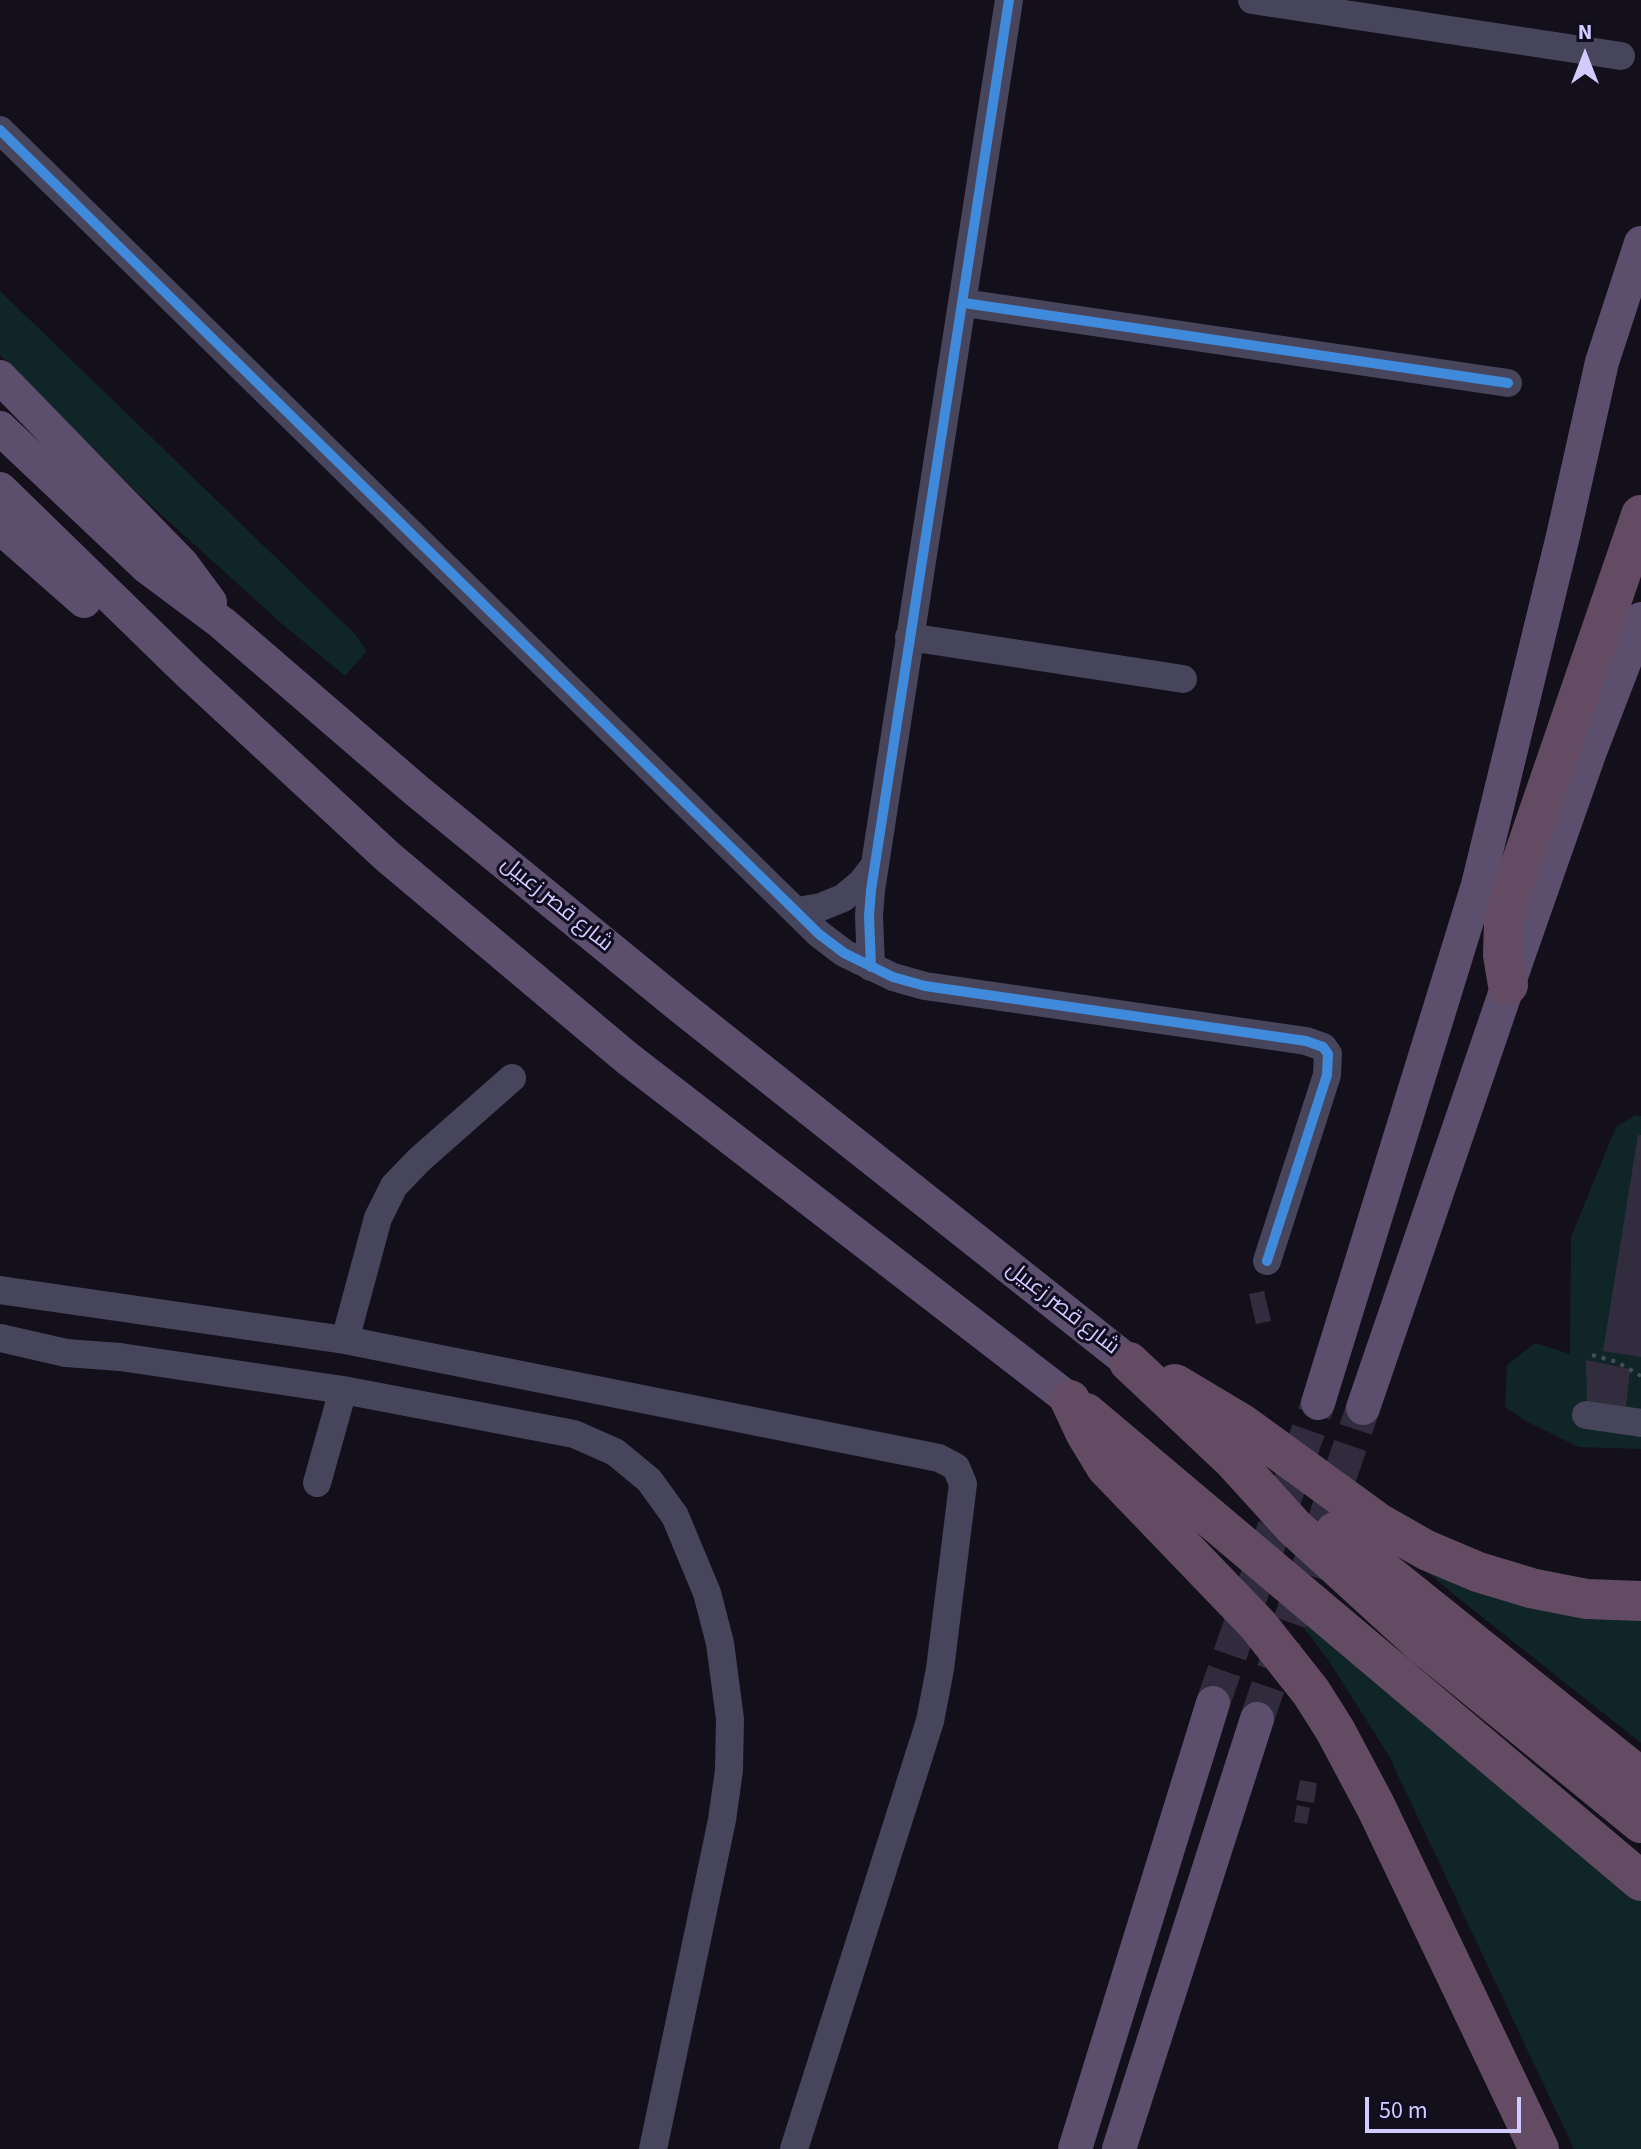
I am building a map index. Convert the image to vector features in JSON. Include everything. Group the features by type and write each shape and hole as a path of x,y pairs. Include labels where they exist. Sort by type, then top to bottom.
{"highway":[{"path":"1508,985 1503,955 1504,922 1512,890 1641,515"},
{"path":"1129,1362 1234,1461 1294,1527 1421,1643 1641,1823"},
{"path":"1129,1362 1215,1407 1377,1522 1426,1550 1478,1572 1531,1588 1587,1599 1641,1601"},
{"path":"1070,1400 1641,1881"},
{"path":"1070,1400 1106,1467 1258,1625 1311,1692 1335,1730 1376,1807 1539,2149"},
{"path":"1234,1461 1301,1504 1641,1778"}],"main road":[{"path":"1318,1403 1478,885 1602,362 1641,243"},
{"path":"0,377 182,564 204,592 222,623"},
{"name":"شارع قصر زعبيل","path":"0,428 147,567 222,623 417,791 644,977 1129,1362"},
{"path":"0,489 189,673 388,857 627,1058 1070,1400"},
{"path":"0,527 121,632 189,673"},
{"path":"1363,1408 1589,754 1641,619"},
{"path":"1075,2149 1213,1703"},
{"path":"1119,2149 1257,1719"}],"street":[{"path":"871,967 869,916 875,865 1009,0"},
{"path":"1252,0 1354,7 1621,56"},
{"path":"0,130 819,934 844,953 893,977 947,990 1306,1041 1323,1047 1328,1054 1327,1075 1267,1261"},
{"path":"964,303 1508,383"},
{"path":"909,637 1183,679"},
{"path":"798,911 821,907 843,898 861,883 875,865"},
{"path":"345,1340 378,1218 394,1186 512,1078"},
{"path":"0,1290 345,1340 939,1458 948,1461 961,1475 963,1484 940,1669 930,1721 794,2149"},
{"path":"0,1338 66,1353 120,1357 343,1390 574,1434 615,1452 641,1473 663,1497 675,1516 707,1593 727,1680 730,1719 729,1770 722,1820 653,2149"},
{"path":"317,1483 343,1390"},
{"path":"1586,1415 1641,1423"}],"path":[{"path":"1592,1355 1617,1362 1641,1376"}],"green space":[{"path":"0,291 355,634 367,651 345,676 281,623 143,498 0,355"},
{"path":"1635,1115 1641,1116 1641,1449 1579,1447 1505,1407 1507,1365 1535,1343 1570,1354 1571,1237 1616,1127"},
{"path":"1403,1552 1641,1613 1641,1743 1462,1601"},
{"path":"1290,1610 1641,1900 1641,2149 1574,2149 1389,1756 1329,1661"}],"building":[{"path":"1638,1135 1641,1135 1641,1357 1603,1351"},
{"path":"1264,1291 1271,1321 1256,1324 1249,1294"},
{"path":"1586,1360 1630,1369 1626,1407 1587,1402"},
{"path":"1300,1780 1317,1783 1314,1803 1296,1800"},
{"path":"1297,1805 1310,1808 1307,1824 1294,1822"}],"tunnel":[{"path":"1213,1703 1318,1403"},
{"path":"1257,1719 1363,1408"}],"cycle path":[{"path":"871,967 871,890 1009,0"},
{"path":"0,130 819,934 844,953 893,977 925,986 1306,1041 1323,1047 1328,1054 1327,1075 1267,1261"},
{"path":"964,303 1508,383"}]}
